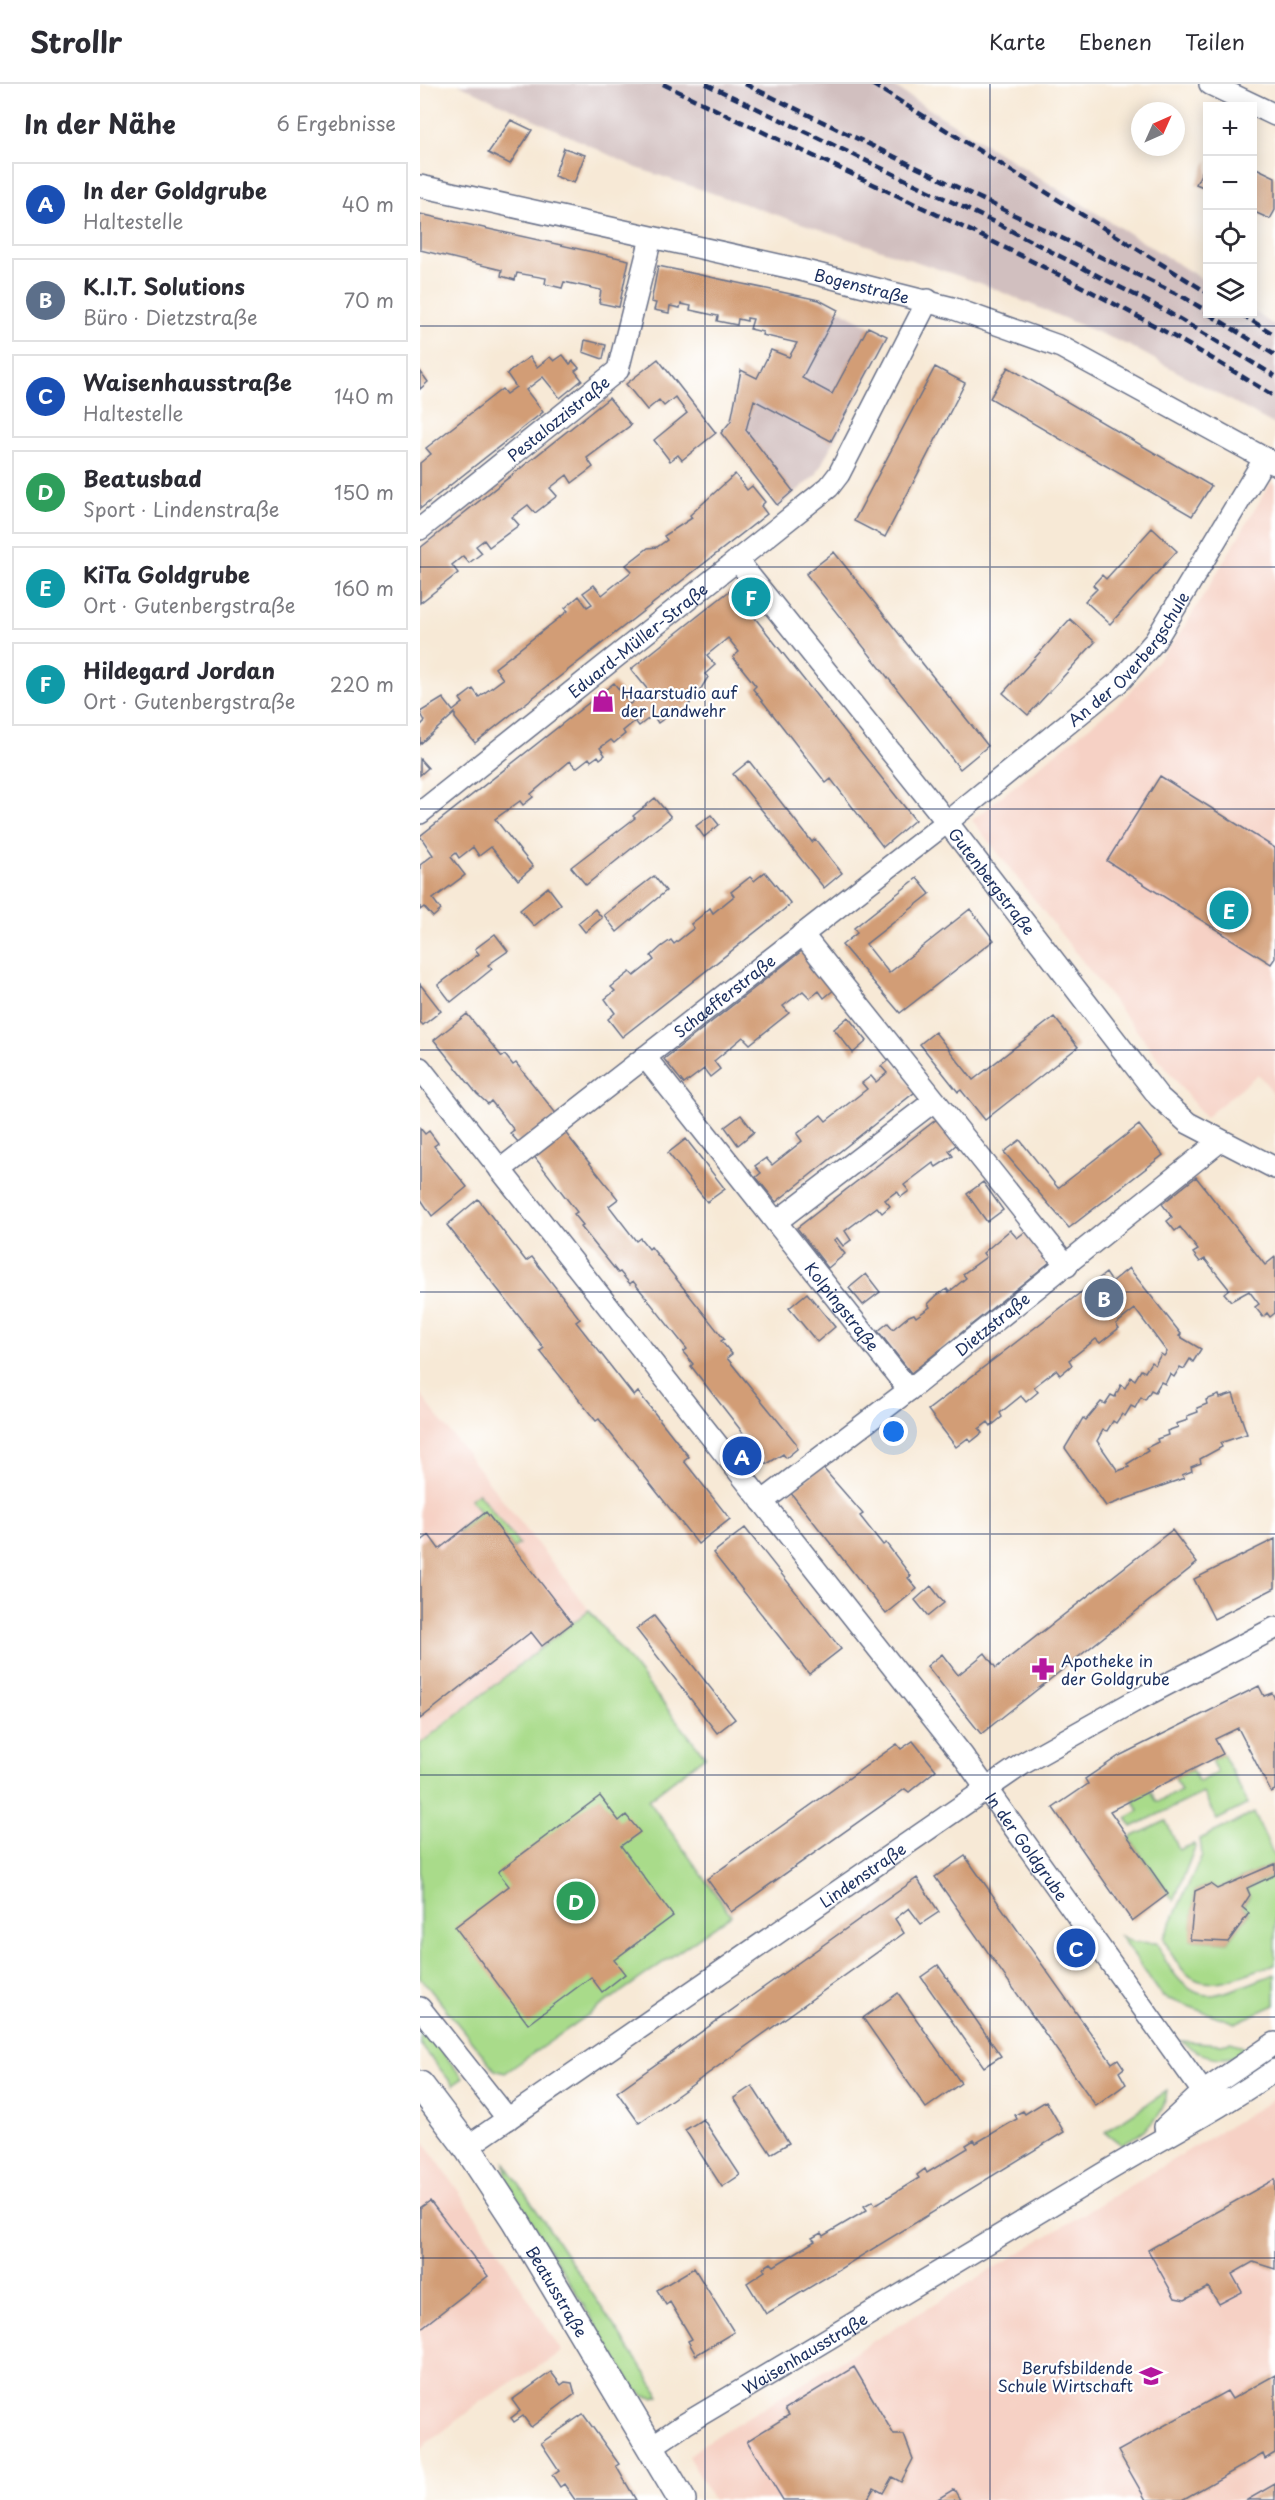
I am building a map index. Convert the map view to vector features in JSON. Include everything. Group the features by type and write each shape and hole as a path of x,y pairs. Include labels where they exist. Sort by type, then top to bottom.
{"street":[{"path":"1210,84 1275,115"},
{"name":"Bogenstraße","path":"420,186 928,300 1061,347 1270,461"},
{"name":"Pestalozzistraße","path":"420,529 618,370 651,238"},
{"name":"Eduard-Müller-Straße","path":"420,813 819,497 839,474 928,300"},
{"name":"An der Overbergschule","path":"946,822 1137,664 1155,641 1270,461"},
{"name":"Gutenbergstraße","path":"737,560 946,822 1159,1097 1188,1123 1275,1168"},
{"name":"Schaefferstraße","path":"500,1170 946,822"},
{"path":"802,934 1066,1266"},
{"name":"Kolpingstraße","path":"645,1057 909,1390"},
{"name":"In der Goldgrube","path":"420,1068 987,1789 1203,2092"},
{"path":"776,1222 934,1101"},
{"name":"Dietzstraße","path":"762,1502 1066,1266 1220,1140"},
{"name":"Lindenstraße","path":"466,2147 1024,1763 1133,1702 1275,1628"},
{"path":"420,2008 508,2119"},
{"name":"Waisenhausstraße","path":"1143,2148 1203,2092 1275,2043"},
{"name":"Waisenhausstraße","path":"651,2447 1275,2070"},
{"name":"Beatusstraße","path":"421,2086 466,2147 558,2290 682,2500"},
{"path":"1203,2092 1212,2099 1228,2100"}],"shaded area":[{"path":"459,84 889,84 1203,280 1203,318 1257,318 1257,314 1275,326 1275,425 1130,346 980,283 637,168"},
{"path":"820,299 888,336 816,475 778,507 720,433 730,421 741,369 773,387"},
{"path":"1271,482 1275,485 1275,1095 1258,1074 1205,1118 972,820 1123,699 1151,668 1179,635"},
{"path":"420,1394 589,1610 420,1744"},
{"name":"Berufsbildende Schule Wirtschaft","path":"1275,2098 1275,2500 713,2500 688,2456 708,2441"},
{"path":"420,2136 478,2219 562,2352 482,2401 420,2449"}],"green space":[{"path":"478,1493 519,1544 514,1548 486,1513 460,1533 458,1531 480,1512 470,1499"},
{"path":"589,1610 705,1756 648,1800 731,1915 505,2073 495,2070 420,1977 420,1744"},
{"path":"1223,1754 1248,1804 1217,1820 1203,1793 1132,1827 1126,1818 1139,1811 1133,1799 1150,1790 1157,1802 1181,1791 1175,1778 1192,1770 1199,1782 1217,1773 1211,1760"},
{"path":"1254,1813 1275,1858 1275,1864 1217,1889 1210,1884 1195,1891 1191,1940 1228,1942 1249,1913 1242,1907 1250,1896 1247,1888 1275,1875 1275,1964 1224,1981 1197,1980 1186,1973 1175,1959 1164,1938 1202,1855 1200,1839"},
{"path":"1166,1821 1179,1850 1194,1844 1195,1847 1174,1901 1129,1838"},
{"path":"1120,1936 1134,1942 1157,1943 1171,1970 1178,1978 1193,1991 1202,1994 1227,1992 1275,1974 1275,2005 1235,2023 1163,1997"},
{"path":"420,2024 463,2078 453,2085 420,2044"},
{"path":"1181,2041 1221,2044 1231,2042 1251,2049 1233,2057 1215,2057 1198,2052"},
{"path":"1167,2091 1162,2110 1152,2123 1122,2145 1105,2132"},
{"path":"505,2163 659,2396 655,2398 644,2396 634,2387 510,2186"}],"building":[{"path":"511,120 532,130 510,164 488,153"},
{"path":"564,148 585,155 574,183 554,176"},
{"path":"1257,168 1275,177 1275,210 1270,219 1257,213"},
{"path":"1203,170 1203,187 1196,184"},
{"path":"420,214 629,260 619,307 599,303 601,290 564,282 562,288 545,284 546,278 517,273 515,280 501,276 502,270 420,250"},
{"path":"658,266 819,300 838,310 802,378 832,394 868,327 887,336 831,441 754,400 746,430 793,491 777,505 721,433 731,421 741,370 757,378 771,350 789,357 797,343 762,335 763,332 750,329 753,319 747,318 747,321 738,319 737,325 717,321 718,316 690,310 691,306 681,304 680,308 670,306 669,313 654,310 656,303 651,302"},
{"path":"585,340 606,345 603,359 583,352"},
{"path":"563,355 570,364 573,361 579,368 575,371 582,380 560,398 543,377 526,390 543,412 420,509 420,463 431,454 426,448 502,389 506,394 516,387 507,374 518,365 530,357 537,367 550,357 554,361"},
{"path":"658,359 716,433 682,460 678,455 670,461 654,440 687,413 675,397 664,406 659,400 647,410 626,384"},
{"path":"935,367 965,383 885,537 854,521"},
{"path":"1008,367 1211,486 1192,516 990,398"},
{"path":"420,371 428,382 420,389"},
{"path":"609,398 631,425 587,458 593,467 572,483 567,475 550,488 557,496 535,513 528,505 512,517 519,525 489,547 484,540 476,546 482,553 469,563 463,556 452,565 458,573 420,603 420,548"},
{"path":"735,474 747,490 752,486 765,502 761,506 767,514 475,743 455,718 455,713 420,744 420,726 425,721 420,712 443,698 453,711 463,703 460,699 473,689 479,697 503,679 495,668 568,611 565,608 579,596 587,607 592,604 583,593 594,585 602,595 632,571 626,565 648,548 657,547 667,540 664,536 692,518 690,515"},
{"path":"1152,528 1177,551 1110,624 1085,601 1097,589 1093,585 1102,575 1106,579"},
{"path":"834,552 988,746 960,769 806,574"},
{"path":"732,589 915,820 883,847 831,779 826,783 753,689 756,686 733,657 739,652 728,638 707,655 715,665 705,674 708,677 696,697 677,717 673,712 658,723 653,715 639,726 635,721 614,743 611,740 600,748 605,755 600,759 598,756 591,761 589,758 576,768 570,761 531,794 533,797 523,805 520,801 495,819 533,867 518,880 491,847 479,856 473,847 459,858 456,853 451,857 465,875 433,899 441,910 433,917 424,907 420,910 420,865 433,855 420,836 614,683 630,704 648,690 631,669"},
{"path":"1070,619 1095,642 1028,715 1003,693"},
{"path":"420,759 428,768 420,775"},
{"path":"749,761 812,842 815,839 842,873 824,888 733,774"},
{"path":"1160,776 1275,848 1275,958 1271,964 1107,861"},
{"path":"655,798 671,817 586,885 571,867 635,818 633,816"},
{"path":"711,815 719,825 704,837 696,826"},
{"path":"765,872 791,904 622,1037 608,1019 615,1013 605,999 615,991 611,987 630,972 634,976 654,960 651,956 661,947 671,940 674,944 694,928 691,924 710,908 713,913 734,896 731,892 750,877 754,881"},
{"path":"654,876 666,891 617,932 604,915"},
{"path":"917,878 930,894 866,944 889,973 970,909 994,940 900,1013 842,945 857,933 854,928"},
{"path":"548,887 561,904 534,926 520,910"},
{"path":"595,909 602,918 585,932 578,923"},
{"path":"495,934 508,951 488,965 492,969 451,1002 438,985 479,954 475,949"},
{"path":"803,950 835,989 824,998 819,991 810,998 803,991 783,1006 789,1013 750,1044 743,1037 714,1061 720,1069 710,1077 704,1069 684,1084 664,1059"},
{"path":"420,984 441,1011 423,1025 420,1022"},
{"path":"467,1014 502,1057 505,1055 513,1065 516,1063 558,1116 519,1143 510,1133 514,1130 491,1101 488,1104 477,1094 434,1040"},
{"path":"848,1017 867,1041 853,1053 834,1029"},
{"path":"1054,1017 1078,1047 985,1120 961,1090 958,1092 920,1044 935,1032 973,1080"},
{"path":"890,1059 915,1092 776,1202 756,1177 761,1173 755,1166 766,1158 772,1165 802,1141 797,1134 821,1115 826,1121 867,1089 862,1083 871,1076 876,1082 887,1073 881,1066"},
{"path":"741,1115 754,1132 738,1145 725,1127"},
{"path":"937,1119 957,1144 949,1151 953,1156 936,1167 933,1163 904,1185 909,1191 901,1197 897,1191 885,1200 890,1206 882,1213 877,1207 845,1231 851,1240 843,1246 837,1238 834,1240 845,1254 828,1268 797,1228"},
{"path":"1139,1125 1163,1155 1069,1228 1004,1152 1020,1140 1058,1188"},
{"path":"420,1128 425,1134 429,1131 438,1143 434,1146 467,1187 432,1216 420,1198"},
{"path":"564,1131 618,1199 609,1206 636,1241 640,1238 649,1249 651,1247 724,1339 721,1341 732,1354 727,1358 796,1443 797,1449 786,1458 783,1454 767,1464 691,1366 693,1364 683,1352 687,1349 633,1281 630,1284 620,1272 618,1273 581,1227 583,1225 574,1214 577,1212 533,1155"},
{"path":"686,1139 725,1189 707,1202 668,1153"},
{"path":"1196,1177 1265,1265 1275,1257 1275,1313 1270,1317 1267,1313 1263,1317 1255,1307 1259,1304 1249,1291 1231,1301 1224,1293 1229,1289 1205,1259 1200,1262 1193,1253 1198,1250 1180,1227 1175,1231 1167,1221 1172,1217 1162,1204"},
{"path":"983,1182 1003,1210 987,1222 967,1194"},
{"path":"478,1199 526,1261 532,1257 580,1319 576,1322 634,1396 638,1392 689,1457 684,1461 730,1519 698,1544 599,1419 596,1421 540,1351 544,1348 447,1225"},
{"path":"1010,1230 1017,1238 1026,1231 1050,1262 911,1373 878,1331 888,1323 893,1329 909,1316 914,1314 916,1317 930,1307 928,1304 937,1295 947,1289 949,1292 966,1278 963,1274 986,1257 983,1253"},
{"path":"1129,1268 1181,1334 1179,1336 1201,1349 1193,1362 1190,1359 1184,1369 1180,1367 1174,1377 1170,1374 1165,1384 1161,1382 1155,1392 1151,1390 1145,1400 1141,1397 1135,1408 1131,1406 1125,1416 1122,1414 1116,1423 1113,1421 1107,1431 1103,1430 1097,1441 1118,1471 1129,1467 1127,1464 1148,1451 1146,1448 1158,1442 1157,1439 1168,1435 1167,1431 1178,1427 1176,1424 1188,1420 1187,1416 1198,1412 1197,1408 1207,1404 1206,1400 1219,1395 1220,1398 1233,1394 1247,1434 1220,1443 1222,1447 1200,1459 1201,1463 1191,1467 1192,1471 1182,1475 1184,1478 1106,1506 1065,1448 1083,1418 1086,1420 1101,1402 1105,1404 1111,1395 1115,1397 1121,1385 1125,1388 1131,1377 1135,1380 1141,1370 1145,1372 1151,1362 1155,1365 1161,1354 1164,1356 1167,1352 1135,1309 1116,1324 1119,1328 1100,1343 1096,1339 1069,1360 1072,1365 1060,1375 1056,1370 1034,1387 1038,1392 1026,1402 1021,1396 1000,1413 1002,1417 991,1426 988,1422 979,1429 982,1433 971,1442 968,1438 956,1447 928,1410 1106,1273 1112,1282"},
{"path":"866,1274 880,1292 863,1305 849,1288"},
{"path":"807,1293 835,1327 817,1342 789,1308"},
{"path":"822,1467 863,1514 860,1516 883,1545 886,1543 911,1576 908,1578 917,1589 886,1614 790,1492"},
{"path":"486,1512 572,1623 542,1646 531,1632 420,1719 420,1542 429,1535 439,1549"},
{"path":"745,1528 841,1649 809,1674 713,1553"},
{"path":"1172,1530 1197,1563 981,1734 927,1666 942,1654 958,1675 985,1653 996,1668"},
{"path":"1275,1539 1275,1588 1214,1619 1194,1579"},
{"path":"931,1586 944,1603 928,1616 915,1600"},
{"path":"654,1616 735,1719 717,1733 636,1629"},
{"path":"1259,1686 1264,1696 1272,1693 1275,1699 1275,1790 1271,1792 1238,1728 1215,1739 1223,1754 1110,1811 1168,1894 1132,1921 1053,1808 1088,1784 1085,1779 1119,1756"},
{"path":"913,1741 936,1770 909,1792 905,1789 731,1912 707,1879 897,1744 901,1749"},
{"path":"600,1796 619,1821 626,1815 640,1832 621,1846 673,1916 614,1960 625,1974 602,1992 591,1977 528,2024 455,1927 509,1886 498,1872"},
{"path":"965,1856 1112,2063 1118,2059 1124,2068 1119,2072 1126,2084 1096,2106 935,1877"},
{"path":"1275,1864 1275,1875 1247,1888 1250,1895 1242,1907 1249,1913 1228,1942 1190,1940 1195,1891 1210,1884 1217,1889"},
{"path":"917,1878 939,1912 921,1924 909,1908 895,1919 904,1933 639,2123 617,2092"},
{"path":"938,1965 1001,2056 984,2067 921,1977"},
{"path":"898,1993 961,2083 926,2108 863,2018"},
{"path":"752,2086 789,2143 771,2154 734,2098"},
{"path":"1046,2101 1064,2132 766,2314 747,2283 765,2271 763,2268 771,2263 774,2266 815,2241 812,2238 821,2233 823,2236 867,2210 864,2206 873,2201 875,2205 919,2178 917,2175 925,2169 927,2173 968,2148 966,2145 974,2140 976,2143 1017,2119 1015,2115 1023,2111 1025,2114"},
{"path":"703,2119 740,2175 722,2187 685,2130"},
{"path":"1275,2179 1275,2269 1253,2262 1232,2274 1242,2292 1219,2304 1208,2287 1185,2300 1175,2298 1148,2250"},
{"path":"430,2201 488,2276 420,2329 420,2208"},
{"path":"694,2268 734,2332 696,2355 688,2341 692,2339 670,2302 666,2305 657,2290"},
{"path":"854,2367 894,2435 904,2435 913,2459 901,2482 892,2477 883,2493 874,2488 867,2500 783,2500 747,2441 789,2415 785,2409"},
{"path":"551,2372 561,2385 565,2382 572,2383 575,2394 531,2427 523,2416 514,2422 511,2418 520,2411 512,2400"},
{"path":"1275,2375 1275,2453 1265,2459 1263,2454 1182,2500 1146,2500 1118,2451 1227,2391 1232,2399"},
{"path":"583,2414 619,2464 616,2466 636,2500 575,2500 564,2484 560,2487 552,2475 559,2470 541,2443"},
{"path":"1275,2484 1275,2500 1247,2500"},
{"path":"954,2489 960,2500 936,2500"}],"railway":[{"path":"663,84 974,232 1126,310 1275,397"},
{"path":"706,84 996,223 1166,311 1275,376"},
{"path":"745,84 1185,298 1203,309"},
{"path":"872,84 1203,290"},
{"path":"1215,318 1275,355"},
{"path":"1247,318 1275,335"}],"place":[{"name":"Hildegard Jordan","path":"751,597"},
{"name":"Haarstudio auf der Landwehr","path":"603,701"},
{"name":"KiTa Goldgrube","path":"1229,910"},
{"name":"K.I.T. Solutions","path":"1104,1298"},
{"name":"In der Goldgrube","path":"742,1456"},
{"name":"Apotheke in der Goldgrube","path":"1043,1669"},
{"name":"Beatusbad","path":"576,1901"},
{"name":"Waisenhausstraße","path":"1076,1948"},
{"name":"Berufsbildende Schule Wirtschaft","path":"1151,2376"}]}
